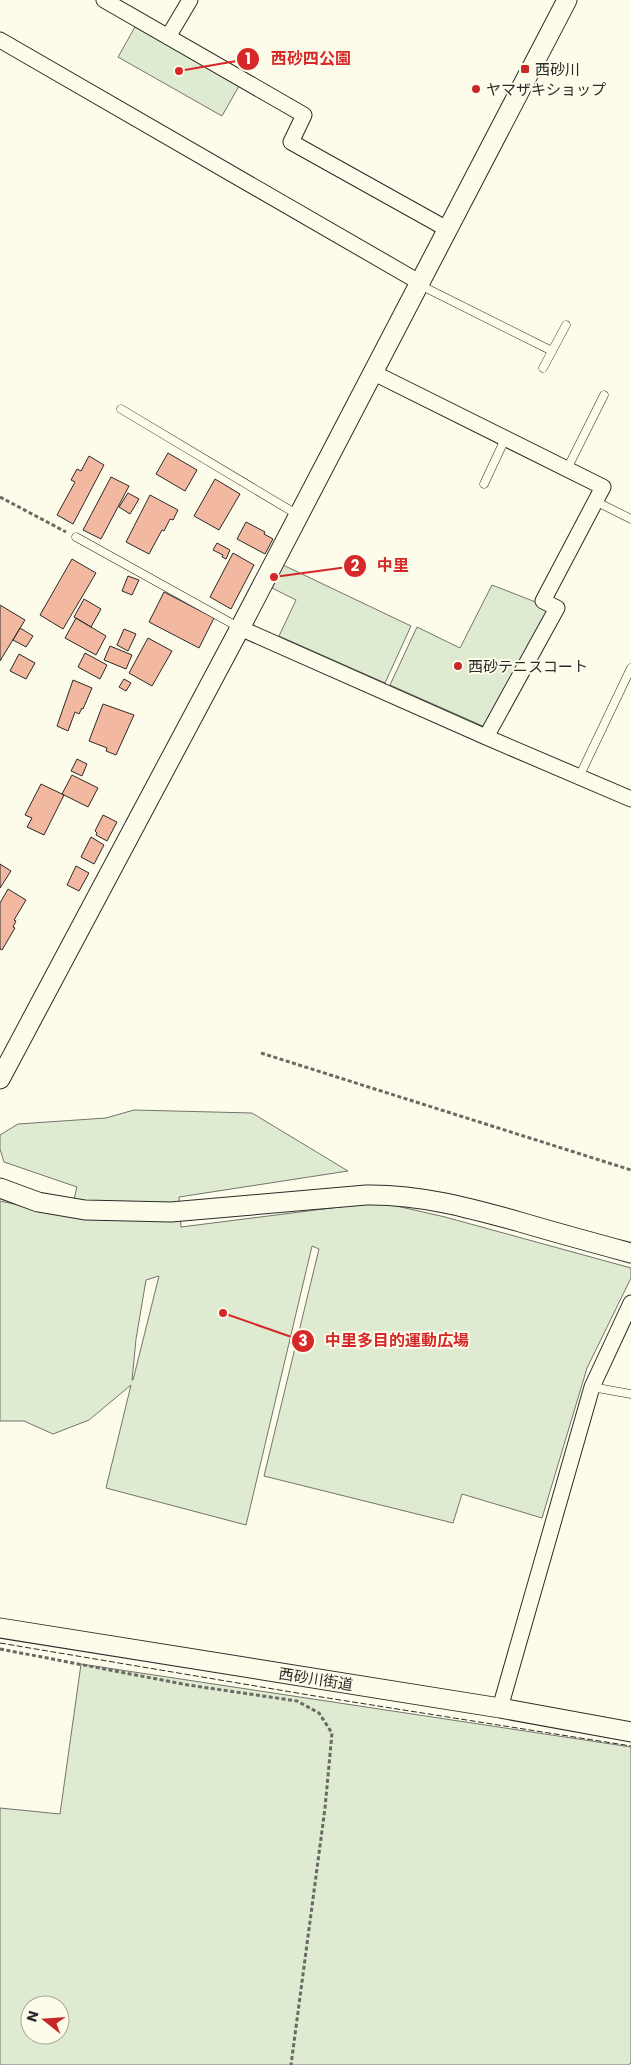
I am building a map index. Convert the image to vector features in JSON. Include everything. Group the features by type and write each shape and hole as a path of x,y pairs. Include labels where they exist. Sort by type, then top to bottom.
{"street":[{"path":"104,0 304,116 291,142 447,229"},
{"path":"168,37 190,0"},
{"path":"0,1079 240,628 567,0"},
{"path":"0,40 418,283"},
{"path":"372,372 603,487 543,601 557,608 486,738"},
{"path":"240,628 486,738 631,799"},
{"path":"0,1188 38,1202 85,1210 172,1212 366,1195 418,1197 485,1212 631,1253"},
{"path":"500,1708 592,1386 631,1303"},
{"name":"西砂川街道","path":"0,1628 500,1708 631,1732"}],"lane":[{"path":"418,283 552,351"},
{"path":"543,368 566,325"},
{"path":"567,469 604,395"},
{"path":"121,409 298,515"},
{"path":"484,484 505,439"},
{"path":"595,501 631,519"},
{"path":"76,537 240,628"},
{"path":"579,777 628,680 631,668"},
{"path":"592,1386 631,1394"}],"path":[{"path":"0,497 76,537"},
{"path":"261,1053 631,1170"},
{"path":"0,1649 188,1685 298,1701 319,1714 332,1732 325,1808 291,2065"}],"green space":[{"path":"135,27 239,86 222,116 118,57"},
{"path":"283,565 411,626 385,683 279,636 296,600 272,588"},
{"name":"西砂テニスコート","path":"492,585 551,608 485,727 390,685 417,627 460,648"},
{"path":"134,1110 252,1113 348,1171 179,1197 181,1227 379,1202 445,1217 631,1268 631,1278 587,1368 542,1518 462,1494 453,1523 264,1476 319,1249 312,1246 246,1525 106,1488 131,1385 89,1420 53,1434 24,1421 0,1421 0,1201 70,1216 77,1187 4,1162 0,1149 0,1135 18,1124 106,1118","holes":["159,1276 133,1380 136,1339 146,1280"]},
{"path":"81,1664 631,1747 631,2063 628,2065 0,2065 0,1808 60,1814"}],"building":[{"path":"168,453 197,470 185,491 156,474"},
{"path":"89,456 104,465 73,524 57,515 75,482 71,480 77,469 81,471"},
{"path":"111,477 129,486 101,539 83,530"},
{"path":"215,479 240,494 219,530 194,516"},
{"path":"128,493 139,499 130,514 119,507"},
{"path":"150,495 178,510 173,520 170,519 164,531 162,530 149,554 126,542"},
{"path":"246,522 265,532 264,534 273,539 265,554 237,539"},
{"path":"217,543 230,550 226,559 222,557 223,555 213,550"},
{"path":"233,553 254,565 231,609 210,597"},
{"path":"72,559 96,573 63,629 40,615"},
{"path":"128,576 139,580 132,595 122,591"},
{"path":"164,592 214,618 199,648 149,622"},
{"path":"84,599 101,609 91,627 74,617"},
{"path":"0,605 25,620 0,661"},
{"path":"76,618 106,636 96,655 65,638"},
{"path":"20,628 33,636 26,647 13,640"},
{"path":"124,629 136,634 128,651 117,645"},
{"path":"148,638 172,651 152,686 129,673"},
{"path":"110,646 132,655 126,669 104,660"},
{"path":"85,653 107,665 100,679 78,667"},
{"path":"19,654 35,663 26,679 10,671"},
{"path":"124,679 131,683 126,691 119,687"},
{"path":"73,680 92,688 83,709 79,714 75,712 68,731 57,726"},
{"path":"103,704 134,715 116,755 106,751 107,748 89,741"},
{"path":"77,759 87,764 82,776 71,771"},
{"path":"72,775 98,788 88,807 62,794"},
{"path":"41,784 64,795 44,835 27,827 32,818 25,815"},
{"path":"103,815 117,822 107,841 96,835 95,831"},
{"path":"91,837 104,845 94,864 81,857"},
{"path":"0,864 11,871 0,888"},
{"path":"76,866 89,873 79,891 67,885"},
{"path":"8,889 26,900 14,920 16,921 13,927 15,928 2,950 0,949 0,903"}],"fence":[{"path":"0,1643 315,1696 631,1746"}],"place":[{"name":"西砂川","path":"525,69"},
{"name":"西砂四公園","path":"179,71"},
{"name":"ヤマザキショップ","path":"476,89"},
{"name":"中里","path":"274,577"},
{"name":"西砂テニスコート","path":"458,666"},
{"name":"中里多目的運動広場","path":"223,1313"}]}
